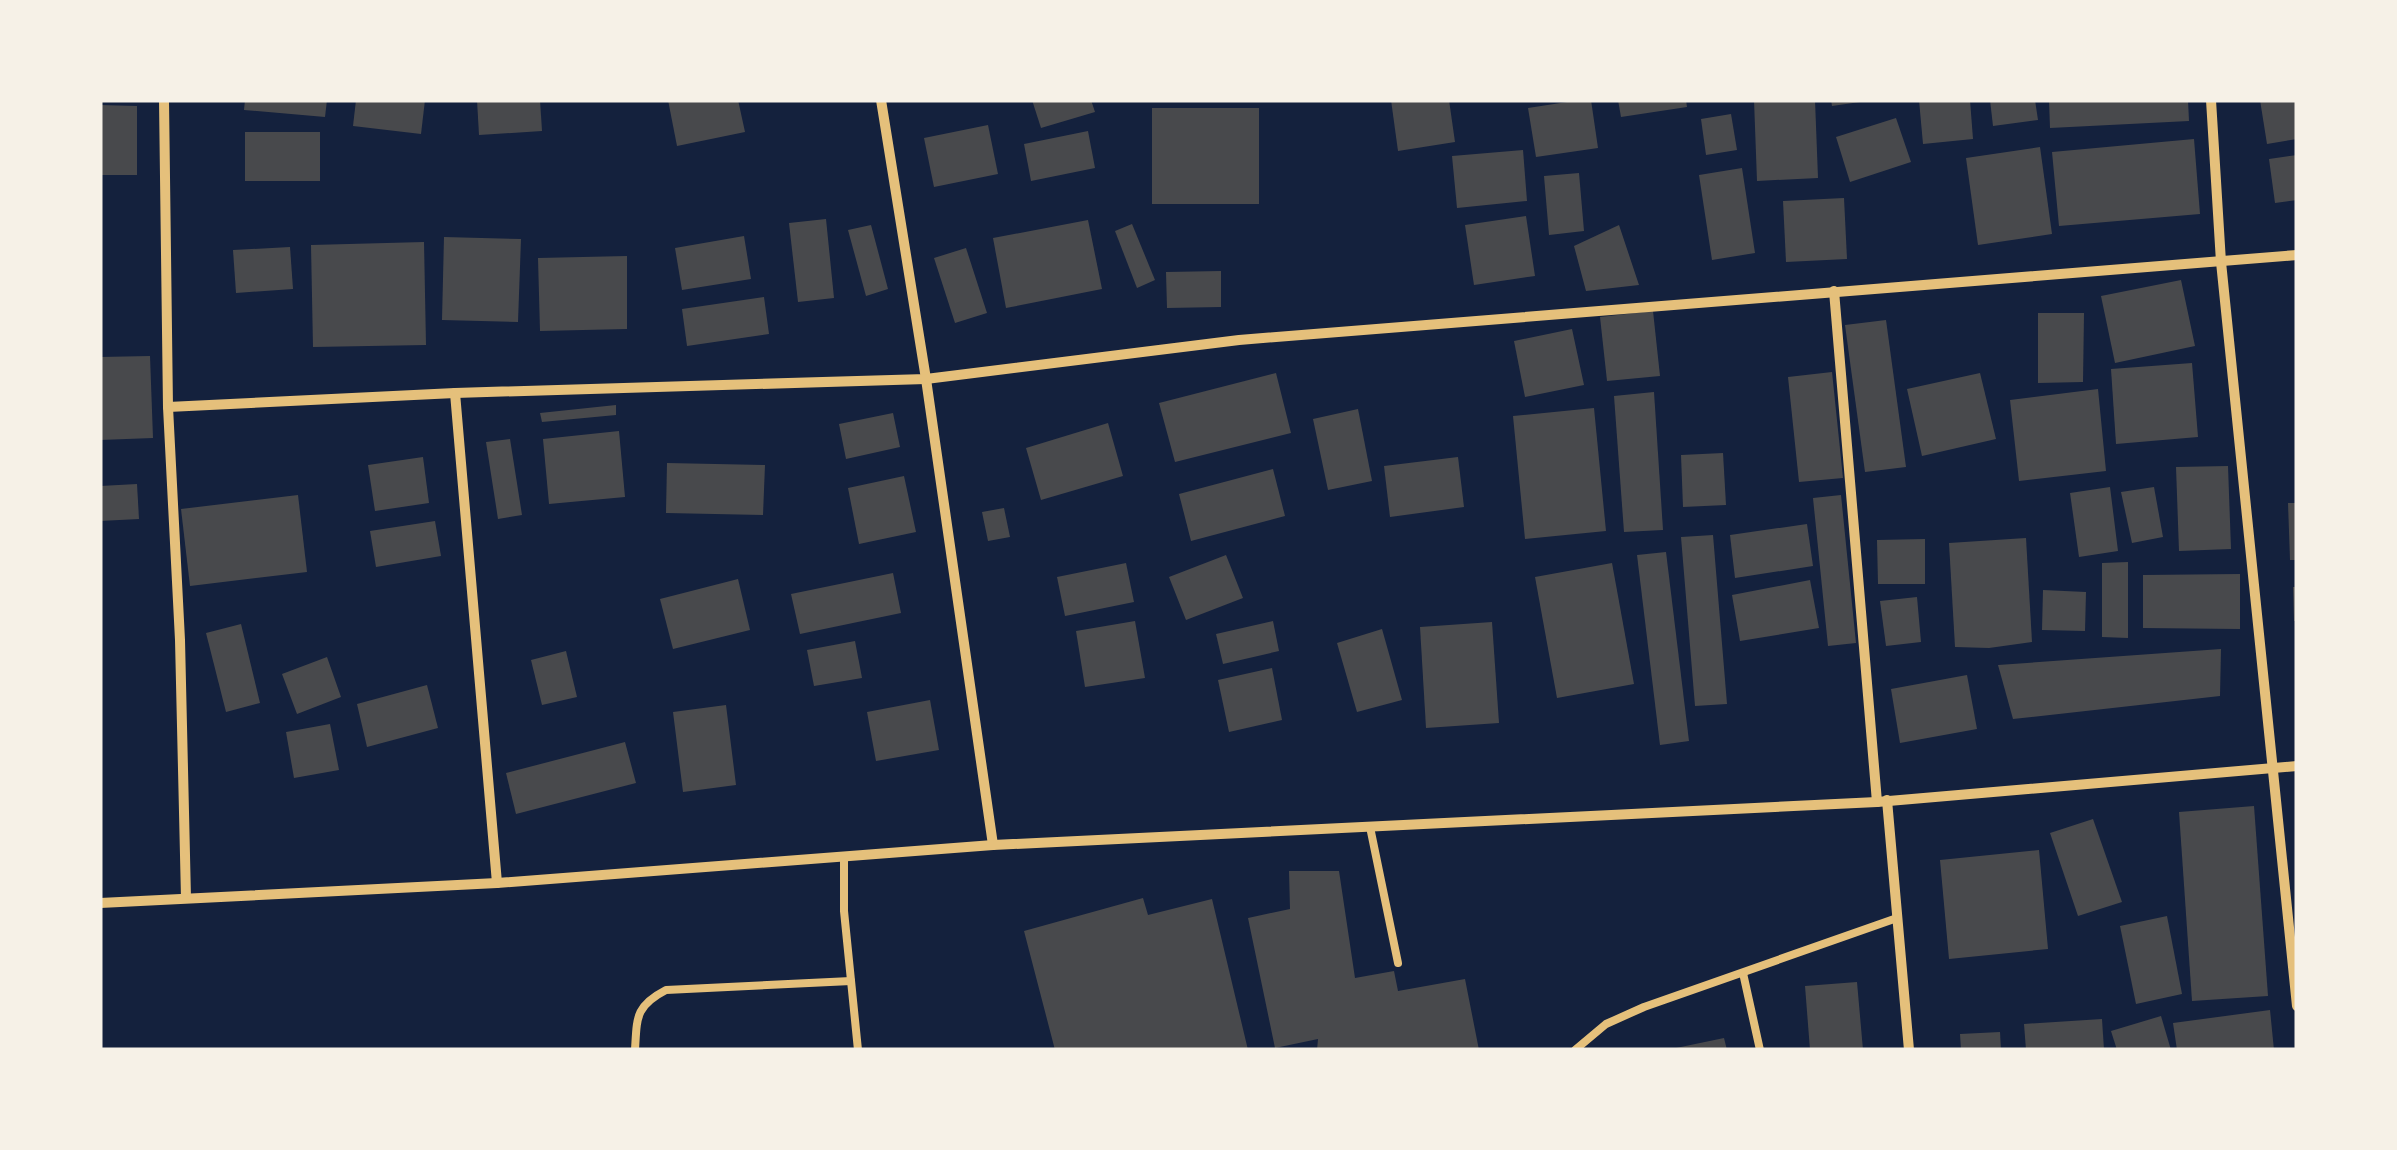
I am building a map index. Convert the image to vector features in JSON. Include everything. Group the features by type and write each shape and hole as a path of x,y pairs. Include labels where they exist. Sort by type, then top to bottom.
{"street":[{"path":"164,100 168,407 180,640 186,898"},
{"path":"881,100 994,845"},
{"path":"2210,100 2221,262 2297,1006"},
{"path":"168,407 455,393 926,378 1239,340 2297,255"},
{"path":"1834,291 1908,1050"},
{"path":"455,393 497,882"},
{"path":"100,903 497,882 994,845 1882,801 2297,766"}],"lane":[{"path":"1370,827 1398,963"},
{"path":"844,858 844,912 858,1050"},
{"path":"1575,1050 1606,1024 1631,1012 1897,918"},
{"path":"1743,972 1760,1050"},
{"path":"635,1050 637,1015 650,998 666,990 852,981"}],"building":[{"path":"245,100 327,100 325,117 244,110"},
{"path":"356,100 425,100 421,134 353,126"},
{"path":"477,100 540,100 542,131 479,135"},
{"path":"668,100 738,100 745,132 677,146"},
{"path":"1032,100 1091,100 1095,112 1041,128"},
{"path":"1391,100 1449,100 1455,142 1398,151"},
{"path":"1591,100 1598,148 1536,157 1528,108"},
{"path":"1618,100 1686,100 1687,107 1621,117"},
{"path":"1754,100 1815,100 1818,178 1757,181"},
{"path":"1831,100 1859,100 1860,102 1832,106"},
{"path":"1919,100 1970,100 1973,139 1923,144"},
{"path":"1990,100 2035,100 2038,120 1993,126"},
{"path":"2049,100 2188,100 2189,121 2050,128"},
{"path":"2260,100 2297,100 2297,139 2267,144"},
{"path":"100,105 137,106 137,175 100,175"},
{"path":"1152,108 1259,108 1259,204 1152,204"},
{"path":"1731,114 1737,150 1706,155 1701,119"},
{"path":"1896,118 1911,162 1850,182 1836,137"},
{"path":"988,125 998,174 934,187 924,138"},
{"path":"1088,131 1095,168 1031,181 1024,144"},
{"path":"245,132 320,132 320,181 245,181"},
{"path":"2194,139 2200,214 2059,226 2052,152"},
{"path":"2040,147 2052,234 1978,245 1966,158"},
{"path":"1523,150 1527,201 1457,208 1452,156"},
{"path":"2297,155 2297,200 2275,203 2269,159"},
{"path":"1742,168 1755,253 1712,260 1699,175"},
{"path":"1579,173 1584,231 1549,235 1544,176"},
{"path":"1844,198 1847,259 1786,262 1783,201"},
{"path":"1526,216 1535,276 1474,285 1465,225"},
{"path":"826,219 834,298 798,302 789,223"},
{"path":"1088,220 1102,289 1006,308 993,238"},
{"path":"1132,224 1155,280 1137,288 1115,231"},
{"path":"871,225 888,289 866,296 848,230"},
{"path":"1619,225 1639,285 1586,291 1574,246"},
{"path":"744,236 751,279 682,290 675,248"},
{"path":"444,237 521,239 518,322 442,320"},
{"path":"424,242 426,345 313,347 311,245"},
{"path":"290,247 293,289 236,293 233,250"},
{"path":"966,248 987,313 955,323 934,258"},
{"path":"627,256 627,329 540,331 538,258"},
{"path":"1221,271 1221,307 1167,308 1166,272"},
{"path":"2181,280 2195,346 2115,363 2101,296"},
{"path":"764,297 769,334 687,346 682,309"},
{"path":"1653,311 1660,376 1607,381 1600,317"},
{"path":"2038,313 2084,313 2083,382 2038,383"},
{"path":"1886,320 1906,467 1865,472 1845,325"},
{"path":"1572,329 1584,385 1525,397 1514,341"},
{"path":"150,356 153,438 100,440 100,357"},
{"path":"2192,363 2198,437 2116,444 2111,369"},
{"path":"1832,372 1843,478 1799,482 1788,377"},
{"path":"1276,373 1291,433 1175,462 1159,403"},
{"path":"1980,373 1996,439 1922,456 1907,389"},
{"path":"2098,389 2106,471 2019,481 2010,400"},
{"path":"1654,392 1663,530 1624,532 1614,396"},
{"path":"616,405 616,415 542,422 540,413"},
{"path":"1594,408 1606,531 1525,539 1513,416"},
{"path":"1358,409 1372,481 1328,490 1313,419"},
{"path":"893,413 900,447 846,459 839,424"},
{"path":"1108,423 1123,476 1041,500 1026,448"},
{"path":"619,431 625,497 549,504 543,439"},
{"path":"510,439 522,515 498,519 486,442"},
{"path":"1723,453 1726,505 1683,507 1681,455"},
{"path":"423,457 429,503 375,511 368,465"},
{"path":"1458,457 1464,507 1390,517 1384,466"},
{"path":"667,463 765,465 763,515 666,513"},
{"path":"2228,466 2231,549 2179,551 2176,467"},
{"path":"1273,469 1285,516 1191,541 1179,494"},
{"path":"904,476 916,532 859,544 848,488"},
{"path":"137,484 139,519 100,521 100,486"},
{"path":"2110,487 2118,551 2079,557 2070,493"},
{"path":"2154,487 2163,537 2132,543 2121,492"},
{"path":"298,495 307,572 190,586 181,509"},
{"path":"1841,495 1856,643 1828,646 1813,498"},
{"path":"2288,503 2297,503 2297,560 2290,560"},
{"path":"1004,508 1010,537 988,541 982,512"},
{"path":"435,521 441,556 376,567 370,531"},
{"path":"1807,524 1813,566 1735,578 1730,535"},
{"path":"1713,535 1727,704 1695,706 1681,537"},
{"path":"2026,538 2032,642 1989,648 1955,647 1949,543"},
{"path":"1925,539 1925,584 1878,584 1877,540"},
{"path":"1666,552 1689,741 1660,745 1637,555"},
{"path":"1226,555 1243,598 1186,620 1169,577"},
{"path":"2128,562 2128,638 2102,637 2102,563"},
{"path":"1126,563 1134,602 1065,616 1057,577"},
{"path":"1612,563 1634,684 1557,698 1535,577"},
{"path":"893,573 901,613 800,634 791,594"},
{"path":"2240,574 2240,629 2143,628 2143,575"},
{"path":"738,579 750,630 673,649 660,599"},
{"path":"1810,580 1819,628 1740,641 1732,595"},
{"path":"2293,587 2297,587 2297,621 2294,621"},
{"path":"2043,590 2086,592 2085,631 2042,630"},
{"path":"1917,597 1921,642 1886,646 1880,601"},
{"path":"1135,621 1145,678 1085,687 1076,631"},
{"path":"1273,621 1279,651 1223,664 1216,634"},
{"path":"1492,622 1499,723 1426,728 1420,627"},
{"path":"241,624 260,703 226,712 206,633"},
{"path":"1382,629 1402,700 1357,712 1337,643"},
{"path":"855,641 862,678 814,686 807,650"},
{"path":"2221,649 2220,696 2013,719 1998,665"},
{"path":"566,651 577,697 542,705 531,660"},
{"path":"327,657 341,697 297,714 282,674"},
{"path":"1272,668 1282,720 1229,732 1218,680"},
{"path":"1967,675 1977,729 1900,743 1891,689"},
{"path":"427,685 438,728 367,747 357,704"},
{"path":"930,700 939,750 876,761 867,712"},
{"path":"726,705 736,785 683,792 673,712"},
{"path":"330,724 339,770 294,778 286,732"},
{"path":"625,742 636,783 516,814 506,773"},
{"path":"2254,806 2268,996 2192,1001 2179,812"},
{"path":"2093,819 2122,902 2078,916 2050,833"},
{"path":"2039,850 2048,949 1949,959 1940,860"},
{"path":"1289,871 1339,871 1355,978 1394,971 1398,991 1465,979 1479,1050 1317,1050 1318,1039 1275,1048 1248,918 1290,909"},
{"path":"1143,898 1148,915 1212,899 1248,1050 1055,1050 1024,931"},
{"path":"2167,916 2182,994 2136,1004 2120,926"},
{"path":"1857,982 1863,1050 1810,1050 1805,986"},
{"path":"2270,1010 2274,1050 2177,1050 2173,1023"},
{"path":"2161,1016 2171,1050 2117,1050 2111,1031"},
{"path":"2102,1019 2104,1050 2026,1050 2024,1024"},
{"path":"2000,1032 2001,1050 1961,1050 1960,1034"},
{"path":"1724,1038 1727,1050 1676,1050 1676,1048"}]}
